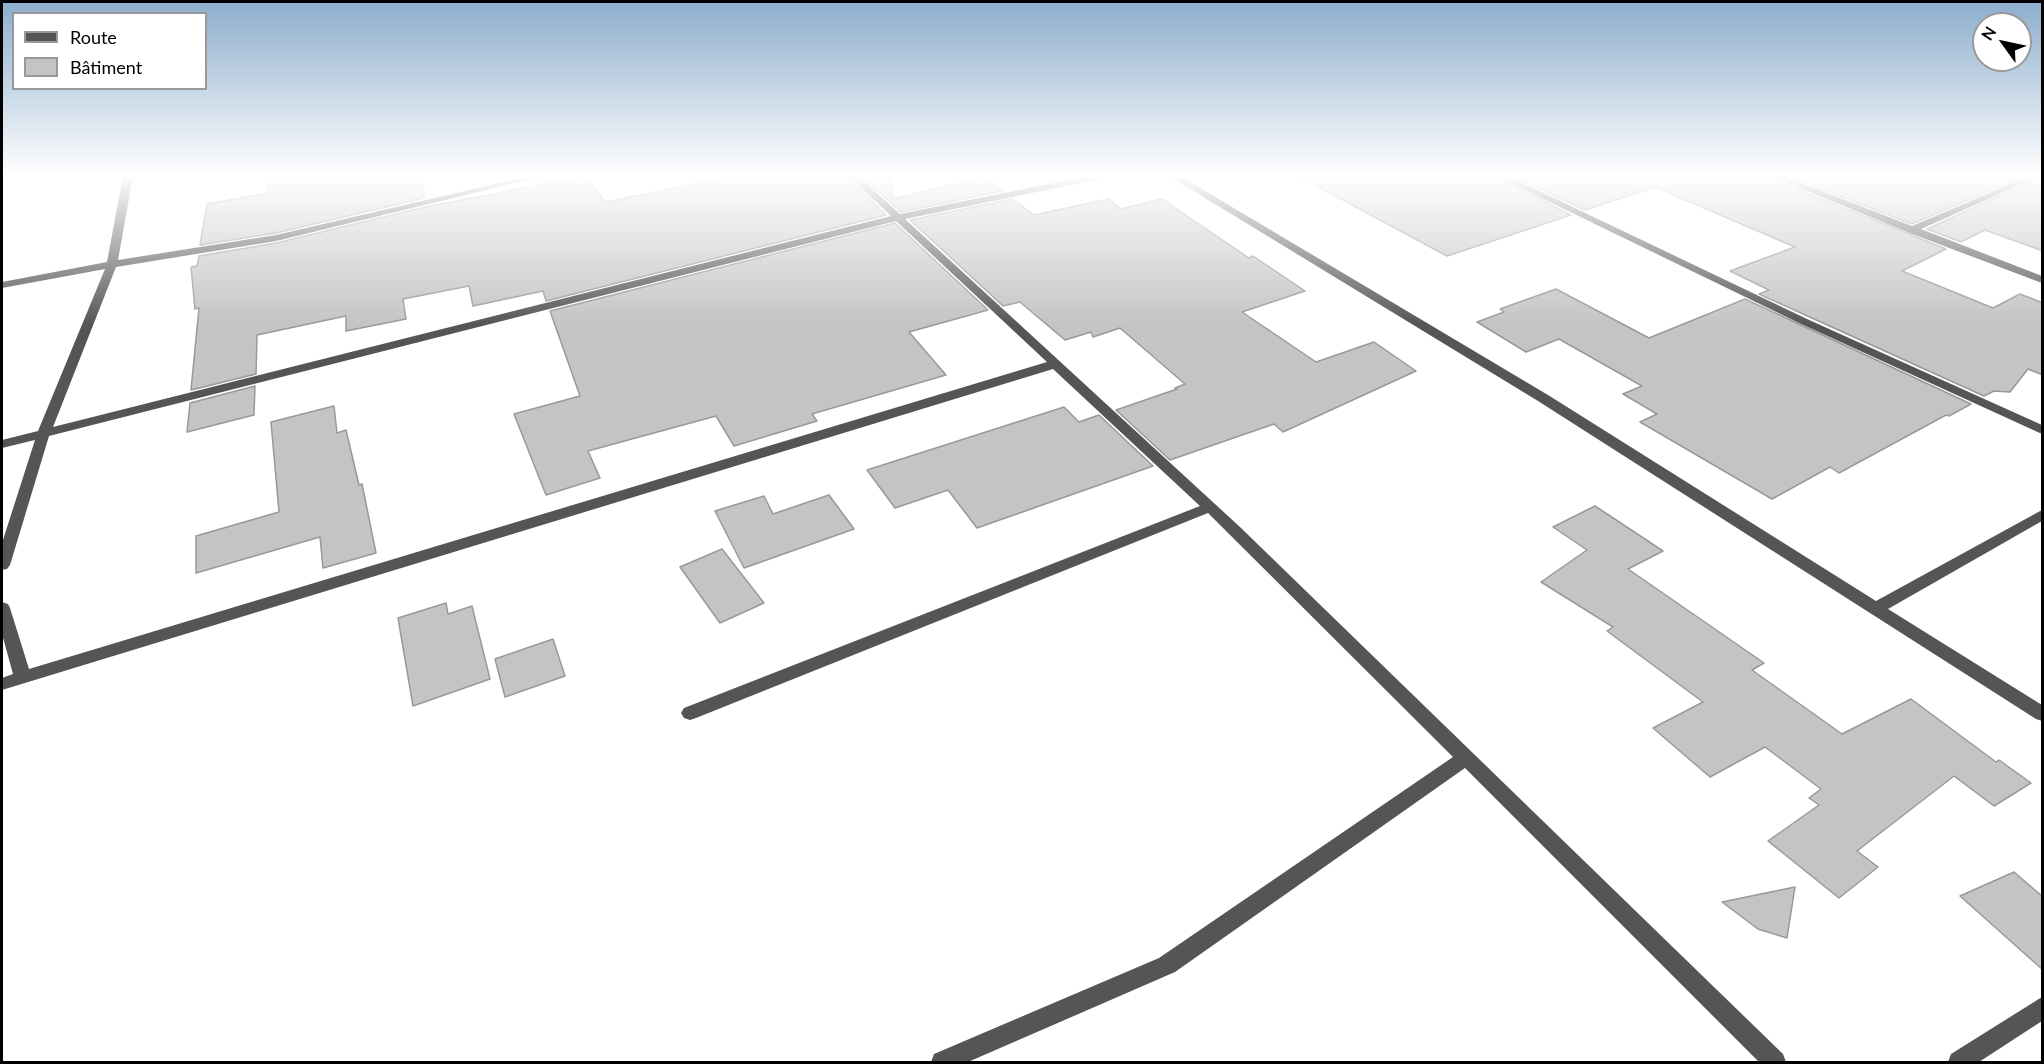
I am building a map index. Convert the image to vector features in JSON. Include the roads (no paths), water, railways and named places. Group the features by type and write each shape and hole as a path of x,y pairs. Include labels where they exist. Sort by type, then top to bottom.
{"street":[{"path":"2,565 43,435 112,264 119,226"},
{"path":"2,285 112,264 276,238 329,226"},
{"path":"2,444 866,226"},
{"path":"909,226 1210,507 1775,1062"},
{"path":"1257,226 1543,398 2043,714"},
{"path":"1604,226 1803,321 2043,430"},
{"path":"1900,226 2043,280"},
{"path":"1911,230 1921,226"},
{"path":"2,684 1055,364"},
{"path":"690,713 1210,507"},
{"path":"1876,608 2043,515"},
{"path":"2,608 23,678"},
{"path":"942,1062 1167,965 1467,757"},
{"path":"1959,1062 2043,1008"}]}
